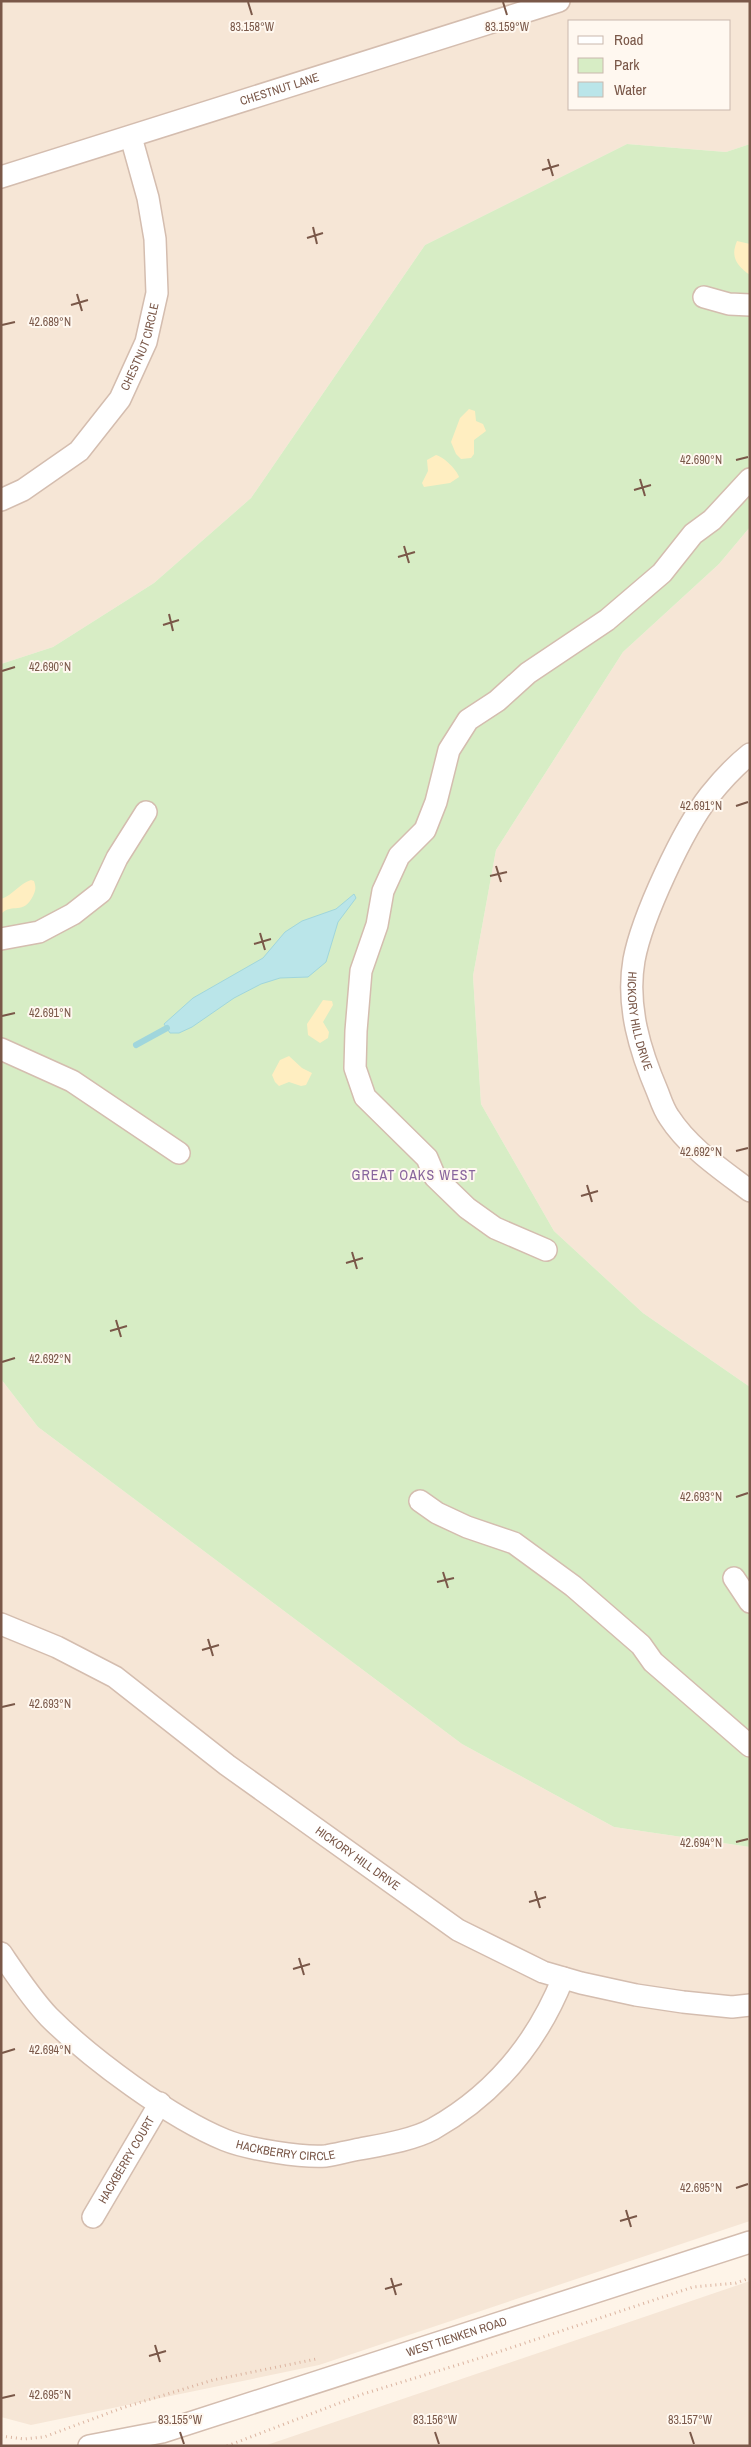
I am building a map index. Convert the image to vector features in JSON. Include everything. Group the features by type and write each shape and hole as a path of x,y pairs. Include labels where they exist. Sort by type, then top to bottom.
{"street":[{"name":"CHESTNUT LANE","path":"1,177 560,1"},
{"name":"CHESTNUT CIRCLE","path":"1,500 23,490 79,451 120,399 146,342 157,293 155,239 148,198 131,137"},
{"path":"704,297 729,304 750,305"},
{"path":"546,1250 496,1228 468,1208 435,1177 427,1158 365,1097 355,1068 356,1031 362,971 377,925 382,891 399,856 425,830 436,802 449,750 468,720 497,701 528,672 608,620 662,573 693,534 712,520 750,479"},
{"name":"HICKORY HILL DRIVE","path":"750,754 733,768 709,797 680,845 650,908 634,960 632,1012 646,1066 668,1117 701,1154 750,1191"},
{"path":"1,939 39,932 73,914 101,892 118,858 146,812"},
{"path":"1,1049 72,1081 179,1153"},
{"path":"420,1501 437,1514 467,1527 514,1543 573,1586 641,1645 653,1662 750,1746"},
{"path":"734,1578 750,1602"},
{"name":"HICKORY HILL DRIVE","path":"1,1624 57,1647 115,1677 228,1765 458,1930 543,1972 563,1978 636,1995 682,2002 732,2007 750,2005"},
{"name":"HACKBERRY CIRCLE","path":"1,1953 49,2016 90,2052 187,2121 227,2141 276,2152 325,2156 388,2143 432,2130 490,2088 523,2053 551,2008 563,1978"},
{"name":"HACKBERRY COURT","path":"93,2217 160,2103"},
{"name":"WEST TIENKEN ROAD","path":"89,2446 162,2432 750,2242"},
{"name":"WEST TIENKEN ROAD","path":"136,2446 162,2432"}],"path":[{"path":"227,2446 363,2394 480,2358 663,2296 693,2287 736,2283 750,2278"},
{"path":"1,2436 24,2439 44,2437 122,2408 213,2380 324,2356"},
{"path":"24,2439 24,2446"}],"shaded area":[{"path":"1,1 750,1 750,144 726,152 627,144 425,245 251,498 154,583 53,647 1,664"},
{"name":"GREAT OAKS WEST","path":"750,527 750,1387 643,1313 554,1231 481,1104 473,976 496,850 623,652 719,564"},
{"path":"1,1379 38,1427 462,1744 614,1827 750,1847 750,2221 319,2365 31,2425 1,2417"},
{"path":"750,2281 750,2446 264,2446"}],"green space":[{"path":"627,144 726,152 750,144 750,527 719,564 623,652 496,850 473,976 481,1104 554,1231 643,1313 750,1387 750,1847 614,1827 462,1744 38,1427 1,1379 1,664 53,647 154,583 251,498 425,245"}],"sand":[{"path":"737,241 750,244 750,275 736,261 734,252"},
{"path":"469,409 475,411 476,421 483,424 486,431 474,440 474,454 471,458 461,459 456,454 451,442 460,418"},
{"path":"436,455 450,464 459,477 450,483 424,487 422,483 428,471 427,460"},
{"path":"31,880 34,881 35,889 29,902 25,906 10,909 1,914 1,899"},
{"path":"323,1000 332,1001 333,1005 323,1022 329,1032 328,1038 320,1043 308,1035 307,1024"},
{"path":"289,1056 302,1068 312,1073 306,1085 301,1086 289,1082 279,1086 275,1082 272,1075 280,1060"}],"water":[{"path":"354,894 356,898 338,922 326,962 308,977 280,978 261,984 234,998 192,1027 179,1033 170,1033 164,1024 193,998 263,958 285,932 302,921 336,909"}],"waterway":[{"path":"136,1045 167,1028"}],"district":[{"name":"GREAT OAKS WEST","path":"414,1175"}]}
